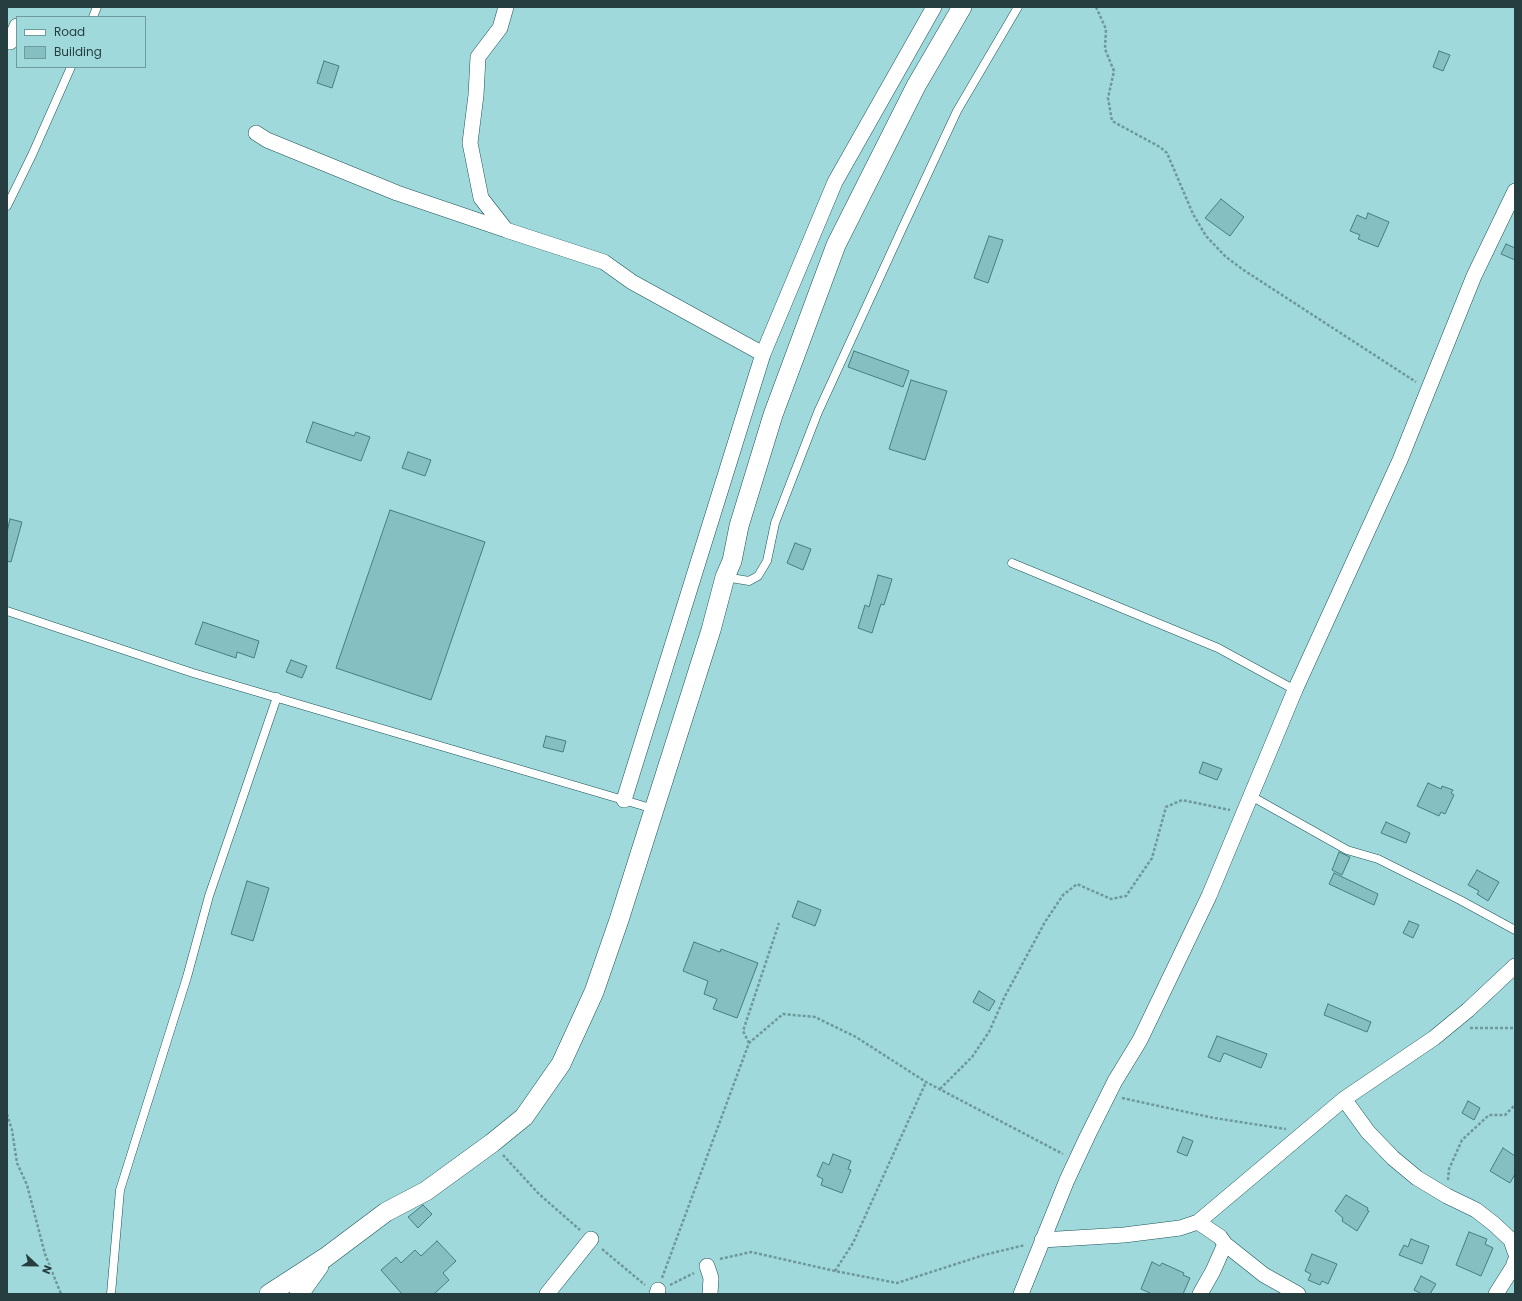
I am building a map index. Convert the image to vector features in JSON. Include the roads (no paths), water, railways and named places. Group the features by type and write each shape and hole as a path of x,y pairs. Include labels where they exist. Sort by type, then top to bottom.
{"street":[{"path":"506,7 500,28 478,57 476,95 470,143 481,198 506,230"},
{"path":"624,800 763,354 835,182 934,7"},
{"path":"269,1294 326,1257 386,1212 426,1191 492,1143 524,1117 561,1064 594,992 711,630 725,577 732,561 739,526 773,415 836,245 916,86 962,7"},
{"path":"7,42 10,42 16,28"},
{"path":"256,133 267,140 397,193 604,262 632,282 763,354"},
{"path":"1021,1294 1042,1240 1076,1161 1108,1095 1140,1040 1209,896 1295,690 1400,460 1474,276 1515,191"},
{"path":"1042,1240 1124,1235 1180,1228 1198,1222 1344,1099 1434,1038 1468,1010 1515,966"},
{"path":"1344,1099 1368,1132 1393,1158 1417,1178 1447,1196 1476,1210 1511,1240 1515,1252"},
{"path":"1198,1222 1220,1237 1225,1244 1264,1275 1298,1294"},
{"path":"546,1294 591,1239"},
{"path":"1200,1294 1213,1271 1225,1244"},
{"path":"299,1294 326,1257"},
{"path":"1496,1294 1513,1267 1515,1261"},
{"path":"707,1266 710,1278 710,1294"}],"lane":[{"path":"725,577 749,581 758,576 767,561 774,523 818,412 957,111 1018,7"},
{"path":"7,206 32,155 71,68"},
{"path":"1012,563 1218,648 1295,690"},
{"path":"7,611 185,670 654,809"},
{"path":"111,1294 120,1190 188,977 209,896 278,697"},
{"path":"1252,796 1347,850 1378,859 1460,900 1515,930"}]}
